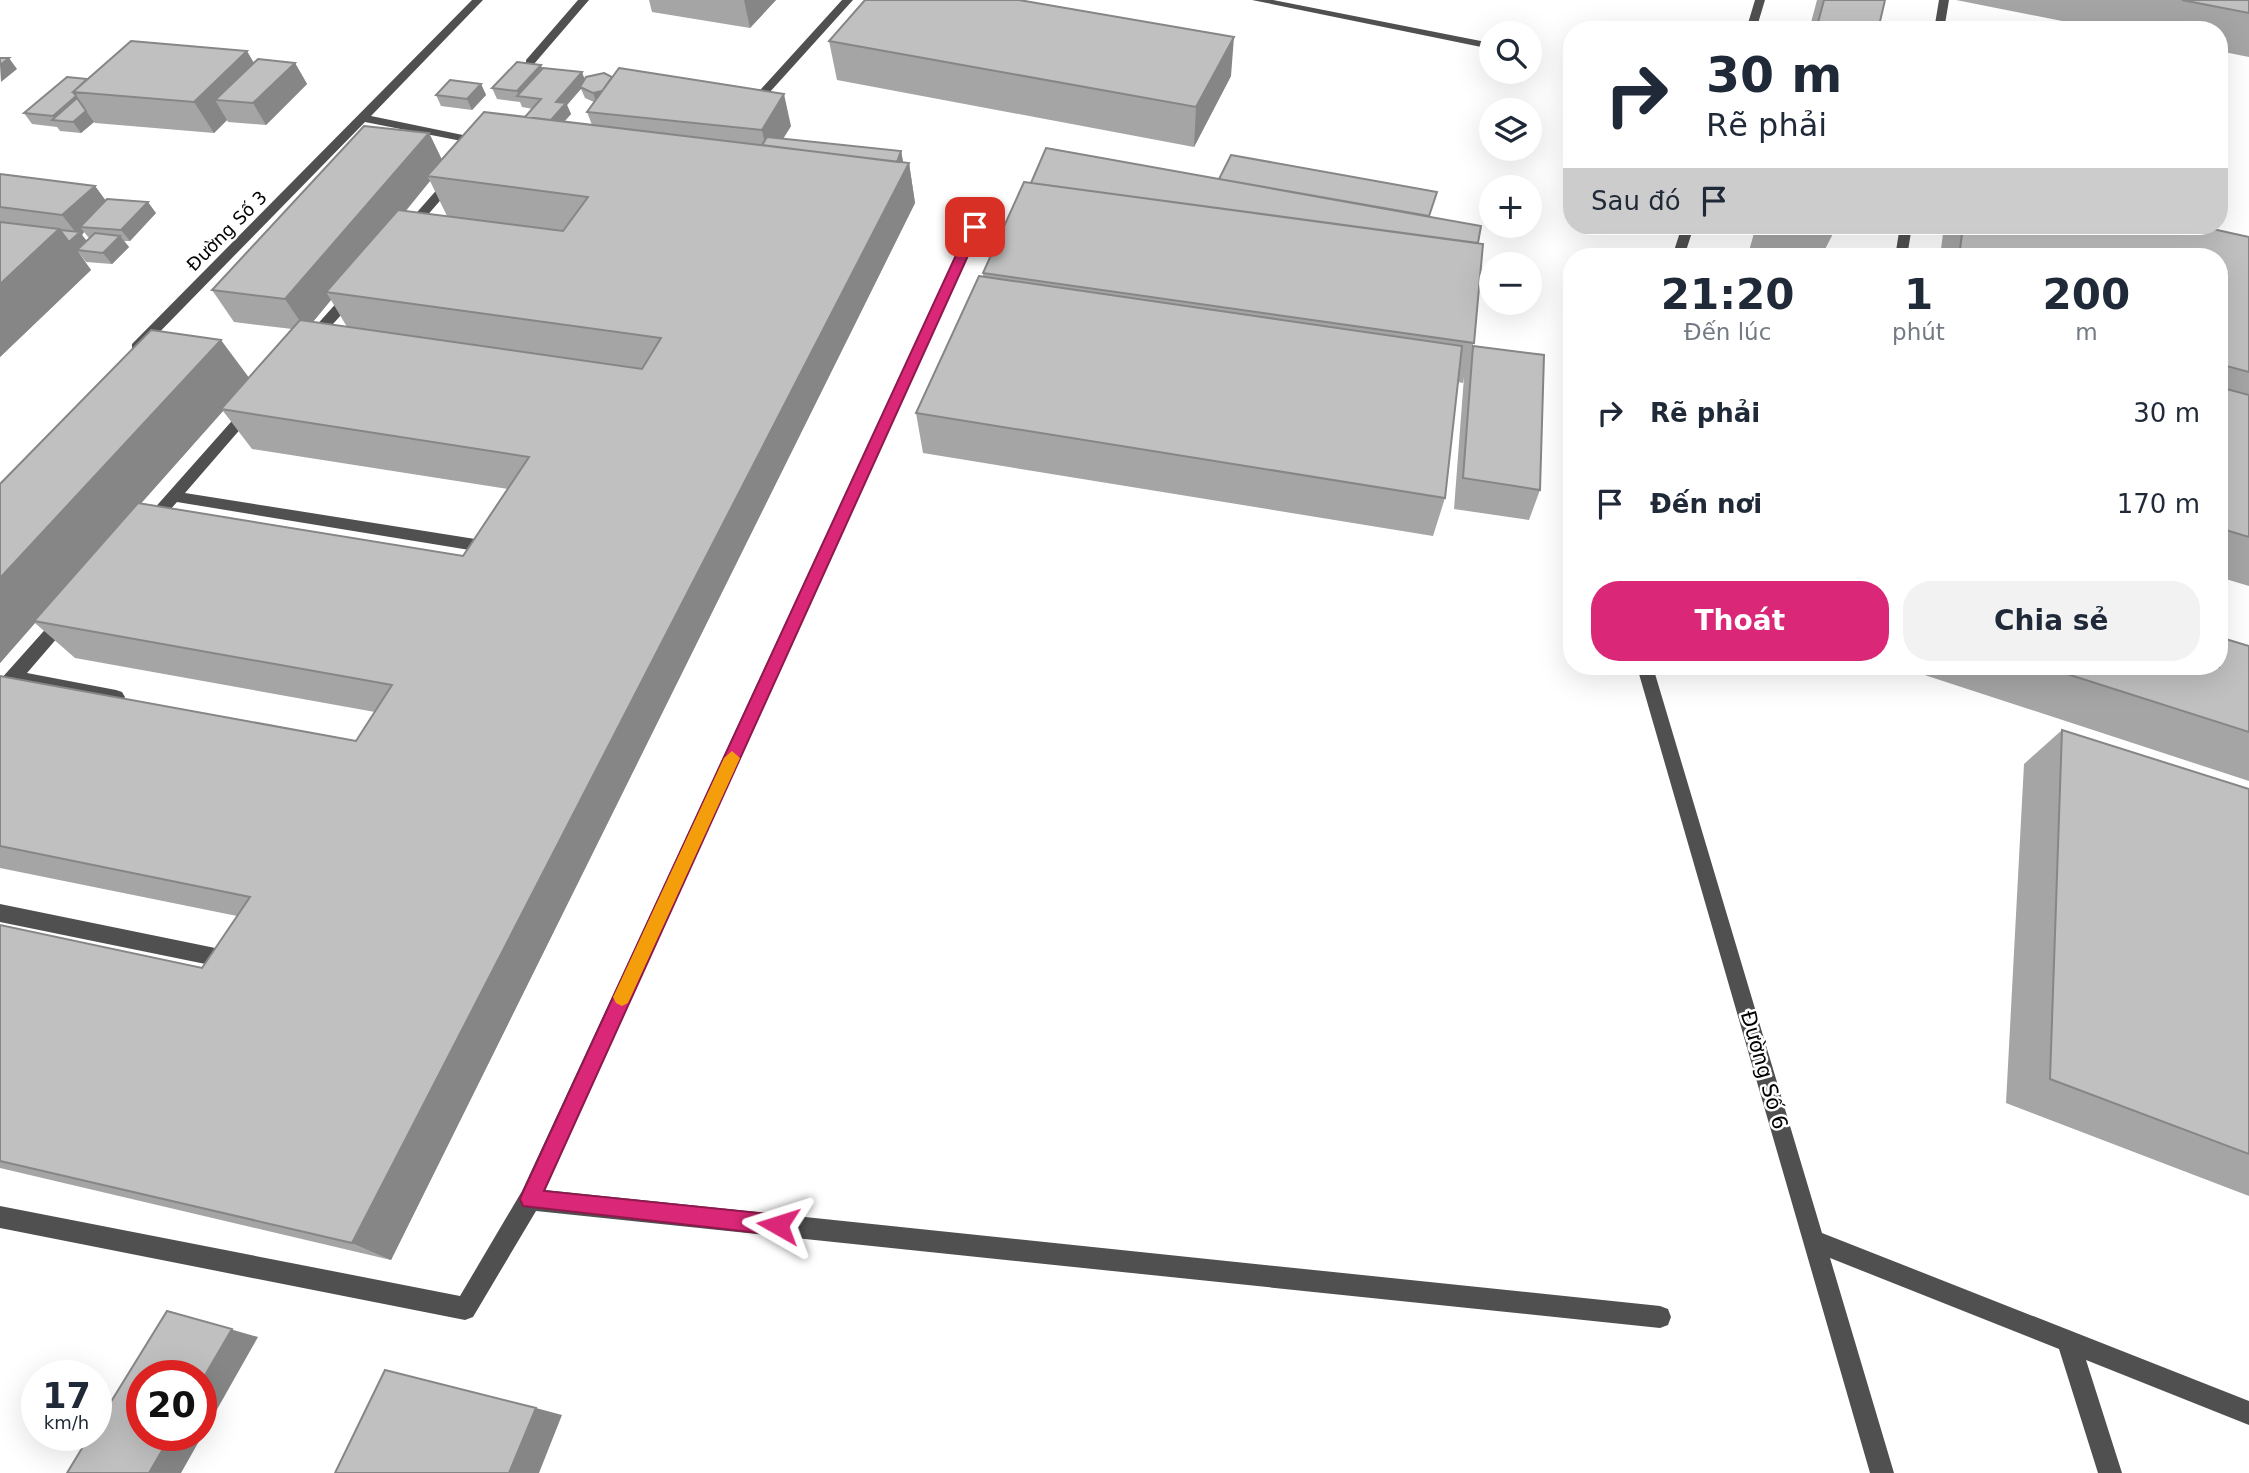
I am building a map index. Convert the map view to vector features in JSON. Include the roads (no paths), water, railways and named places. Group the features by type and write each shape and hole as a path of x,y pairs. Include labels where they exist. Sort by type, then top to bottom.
{"street":[{"name":"Đường Số 3","path":"128,356 478,0"},
{"path":"530,62 584,0"},
{"path":"755,102 848,0"},
{"path":"1257,0 1479,44"},
{"path":"1754,21 1760,0"},
{"path":"1940,21 1944,0"},
{"path":"363,118 486,147"},
{"path":"407,237 458,173"},
{"path":"0,1217 465,1309 530,1199 975,227"},
{"path":"317,350 304,348 359,285"},
{"path":"138,536 260,397"},
{"path":"173,496 494,548"},
{"path":"0,692 75,607"},
{"name":"Đường Số 6","path":"1647,675 1882,1473"},
{"path":"13,677 134,701"},
{"path":"0,913 225,959"},
{"path":"530,1199 1660,1317"},
{"path":"1813,1240 2249,1413"},
{"path":"2068,1341 2110,1473"}]}
